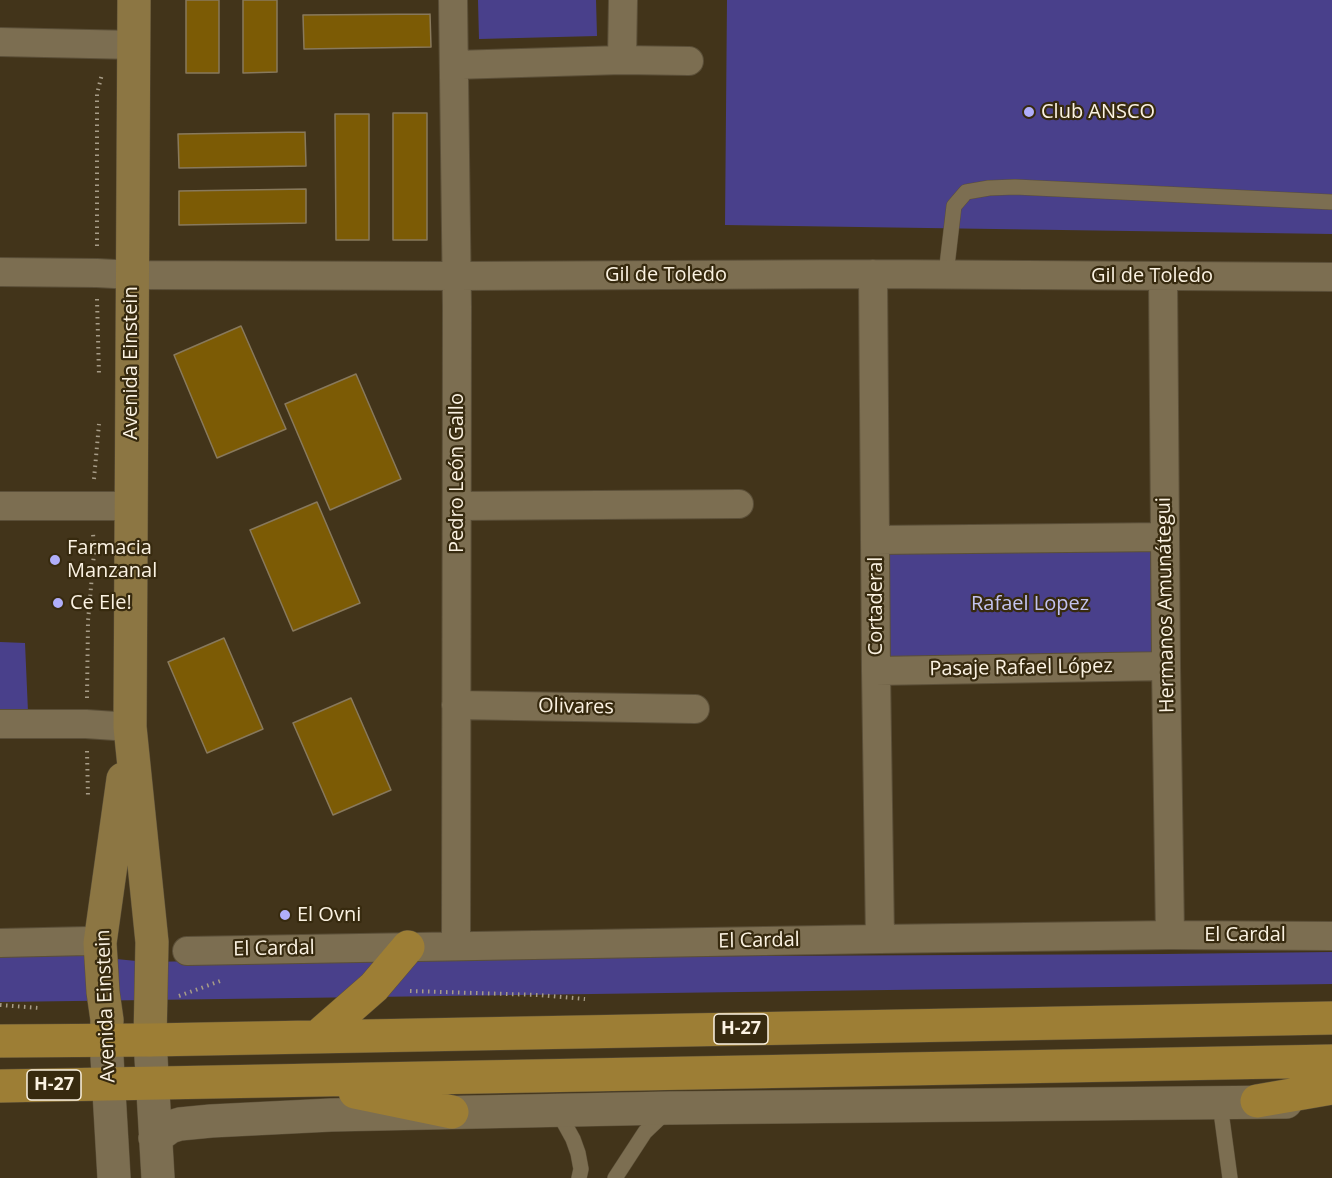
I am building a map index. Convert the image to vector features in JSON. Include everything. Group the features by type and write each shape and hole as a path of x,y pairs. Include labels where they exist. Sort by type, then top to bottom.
{"main road":[{"name":"Avenida Einstein","path":"134,0 130,727 152,942 150,1040"},
{"name":"Avenida Einstein","path":"106,1040 107,1020 100,943 130,727"},
{"path":"317,1037 374,987 408,947"},
{"name":"H-27","path":"0,1041 1332,1018"},
{"name":"H-27","path":"0,1086 1332,1061"},
{"path":"298,1080 452,1112"},
{"path":"1257,1101 1332,1088"}],"street":[{"name":"Pedro León Gallo","path":"453,0 458,506 456,945"},
{"path":"622,60 623,0"},
{"path":"0,42 134,45"},
{"path":"454,65 622,60 689,61"},
{"name":"Gil de Toledo","path":"0,272 132,275 946,274 1332,277"},
{"name":"Cortaderal","path":"873,274 880,939"},
{"name":"Hermanos Amunátegui","path":"1163,276 1170,935"},
{"path":"458,506 739,504"},
{"path":"0,506 130,506"},
{"path":"875,540 1165,537"},
{"name":"Pasaje Rafael López","path":"876,671 1166,666"},
{"name":"Olivares","path":"456,705 695,709"},
{"path":"0,724 86,724 130,727"},
{"name":"El Cardal","path":"187,951 1170,935 1332,936"},
{"path":"0,943 88,941 100,943"},
{"name":"Avenida Einstein","path":"106,1040 114,1178"},
{"name":"Avenida Einstein","path":"150,1040 158,1178"},
{"path":"155,1138 170,1127 180,1124 331,1114 670,1108 1332,1102"}],"lane":[{"path":"946,274 954,206 966,192 1016,187 1332,202"},
{"path":"1221,1103 1230,1178"},
{"path":"615,1178 645,1132 670,1108"},
{"path":"557,1110 578,1153 581,1169 579,1178"}],"green space":[{"path":"478,0 596,0 597,36 479,39"},
{"name":"Club ANSCO","path":"727,0 1332,0 1332,234 725,225"},
{"name":"Rafael Lopez","path":"1157,545 1159,659 883,665 882,547"},
{"path":"0,642 25,643 28,712 0,712"},
{"path":"1332,952 1332,984 0,1002 0,954 64,954 147,962 362,958"}],"building":[{"path":"186,0 219,0 219,73 186,73"},
{"path":"243,0 277,0 277,72 243,73"},
{"path":"430,14 431,47 304,49 303,15"},
{"path":"393,113 427,113 427,240 393,240"},
{"path":"335,114 369,114 369,240 336,240"},
{"path":"305,132 306,166 179,168 178,134"},
{"path":"306,189 306,223 179,225 179,191"},
{"path":"241,326 286,429 217,458 174,355"},
{"path":"356,374 401,479 330,510 285,404"},
{"path":"317,502 360,603 293,631 250,530"},
{"path":"224,638 263,729 207,753 168,662"},
{"path":"351,698 391,790 333,815 293,723"}],"place":[{"name":"Club ANSCO","path":"1029,112"},
{"name":"Farmacia Manzanal","path":"55,560"},
{"name":"Ce Ele!","path":"58,603"},
{"name":"El Ovni","path":"285,915"}]}
